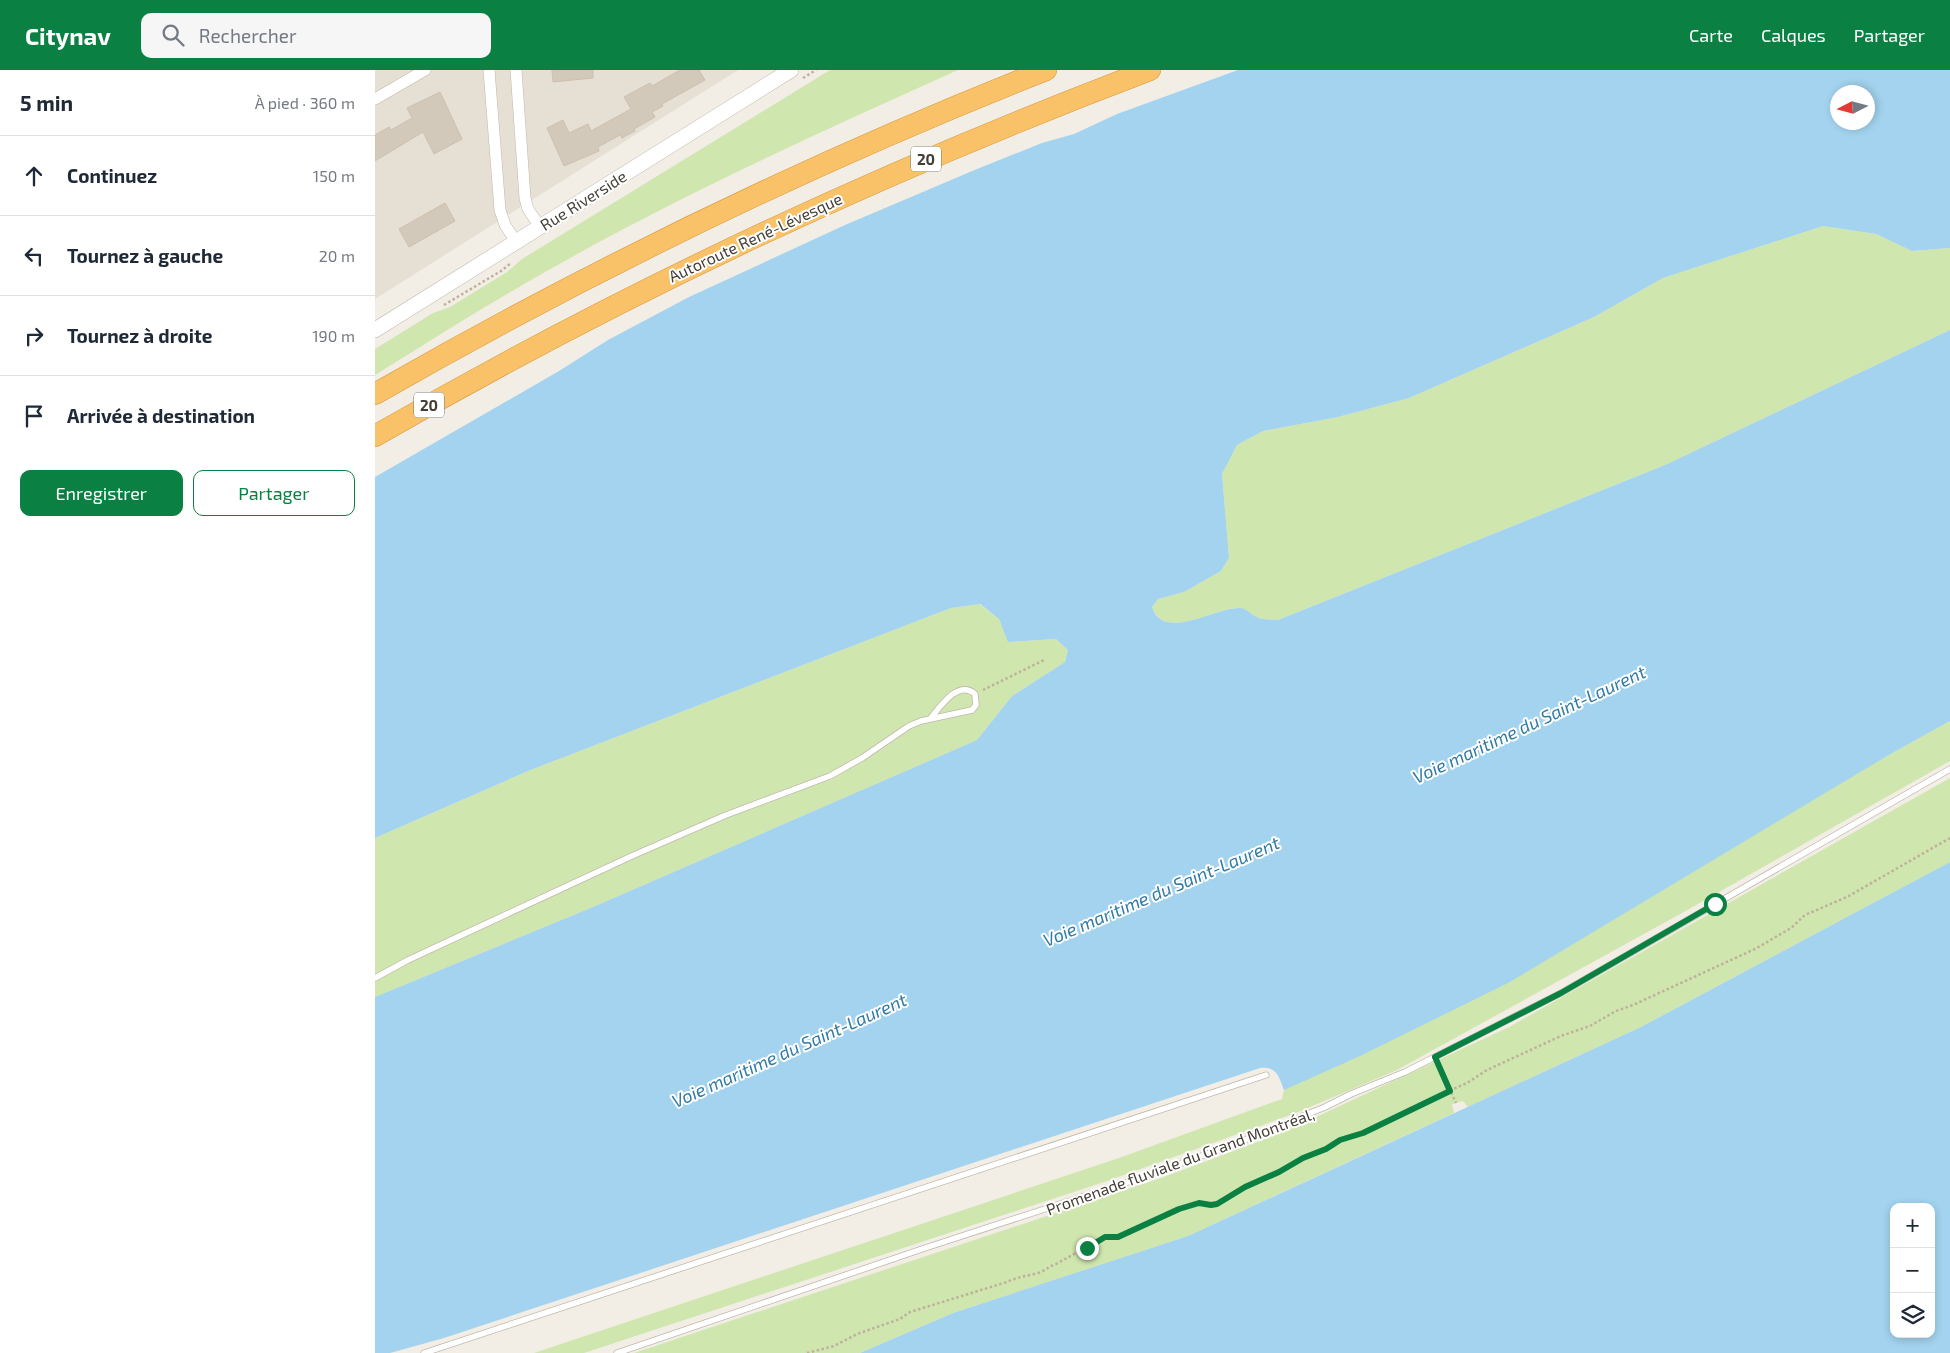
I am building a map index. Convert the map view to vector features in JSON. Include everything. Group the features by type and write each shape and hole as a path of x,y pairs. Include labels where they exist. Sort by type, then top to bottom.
{"highway":[{"path":"852,150 1007,70"},
{"name":"20","path":"375,394 495,326 701,220 852,150 1047,70"},
{"name":"Autoroute René-Lévesque","path":"375,436 563,332 766,230 946,151 1150,70"}],"street":[{"path":"375,99 425,70"},
{"path":"489,70 500,210 505,225 516,242"},
{"path":"516,70 525,198 528,209 540,228"},
{"name":"Rue Riverside","path":"375,330 791,70"}],"lane":[{"path":"375,978 408,960 633,855 726,815 830,776 909,726 930,719 971,710 976,705 975,694 965,688 958,690 930,719"},
{"name":"Promenade fluviale du Grand Montréal,","path":"617,1353 925,1248 1137,1179 1235,1144 1325,1107 1405,1072 1561,993 1950,770"},
{"path":"424,1353 1266,1075"}],"path":[{"path":"437,308 451,302 512,262"},
{"path":"975,694 1044,660"},
{"path":"807,1353 835,1346 857,1334 900,1319 910,1312 1007,1282 1020,1276 1045,1270 1051,1265 1093,1246 1105,1237 1118,1237 1179,1209 1199,1203 1217,1204 1245,1187 1279,1172 1303,1158 1326,1149 1340,1140 1363,1133 1467,1083 1495,1066 1561,1036 1591,1026 1616,1011 1755,949 1791,928 1805,915 1847,897 1950,838"},
{"path":"1435,1057 1456,1103"}],"shaded area":[{"path":"375,70 738,70 375,299"}],"green space":[{"path":"830,70 958,70 789,147 622,230 496,300 375,375 375,349 433,313 450,307 507,272 522,259"},
{"path":"1823,226 1876,234 1912,251 1950,248 1950,330 1665,465 1278,620 1261,619 1244,609 1238,608 1228,609 1191,621 1167,622 1158,617 1152,607 1158,599 1184,592 1221,571 1229,558 1222,474 1237,445 1263,431 1338,417 1409,398 1594,317 1663,278"},
{"path":"979,604 999,619 1009,642 1056,639 1068,650 1065,662 1012,696 977,740 593,907 375,997 375,838 528,771 951,608"},
{"path":"1950,721 1950,761 1682,913 1397,1070 1296,1113 1107,1181 584,1353 534,1353 1119,1158 1282,1099 1284,1090"},
{"path":"1950,778 1950,862 1641,1027 1468,1107 1463,1101 1452,1104 1454,1113 1188,1236 953,1313 860,1353 634,1353 1161,1178 1284,1132 1509,1027"}],"water":[{"name":"Voie maritime du Saint-Laurent","path":"1238,70 1950,70 1950,248 1912,251 1876,234 1823,226 1663,278 1594,317 1409,398 1338,417 1263,431 1237,445 1222,474 1229,558 1221,571 1184,592 1158,599 1152,607 1158,617 1167,622 1190,621 1229,609 1239,608 1261,619 1278,620 1665,465 1950,330 1950,721 1887,756 1508,983 1360,1056 1284,1090 1277,1073 1270,1069 1260,1068 444,1338 390,1353 375,1353 375,997 593,907 977,740 1012,696 1065,662 1068,650 1056,639 1008,642 999,619 980,604 951,608 528,771 375,838 375,477 559,371 608,340 689,297 845,225 977,169 1042,143 1074,134 1117,114"},
{"path":"1950,862 1950,1353 860,1353 953,1313 1188,1236 1641,1027"}],"building":[{"path":"552,70 593,70 593,78 553,82"},
{"path":"680,70 699,70 705,80 662,104 663,106 652,112 655,117 634,129 635,131 622,138 620,135 598,147 599,151 564,166 547,128 563,120 569,133 588,124 591,131 631,109 624,97 650,83 652,86"},
{"path":"440,92 462,139 434,154 423,132 375,161 375,135 389,127 391,130 412,118 407,108"},
{"path":"445,203 455,221 409,247 399,229"}],"route":[{"path":"1087,1248 1105,1237 1118,1237 1163,1218 1179,1209 1199,1203 1217,1204 1245,1187 1279,1172 1303,1158 1326,1149 1340,1140 1363,1133 1450,1091 1435,1057 1561,993 1715,904"}]}
